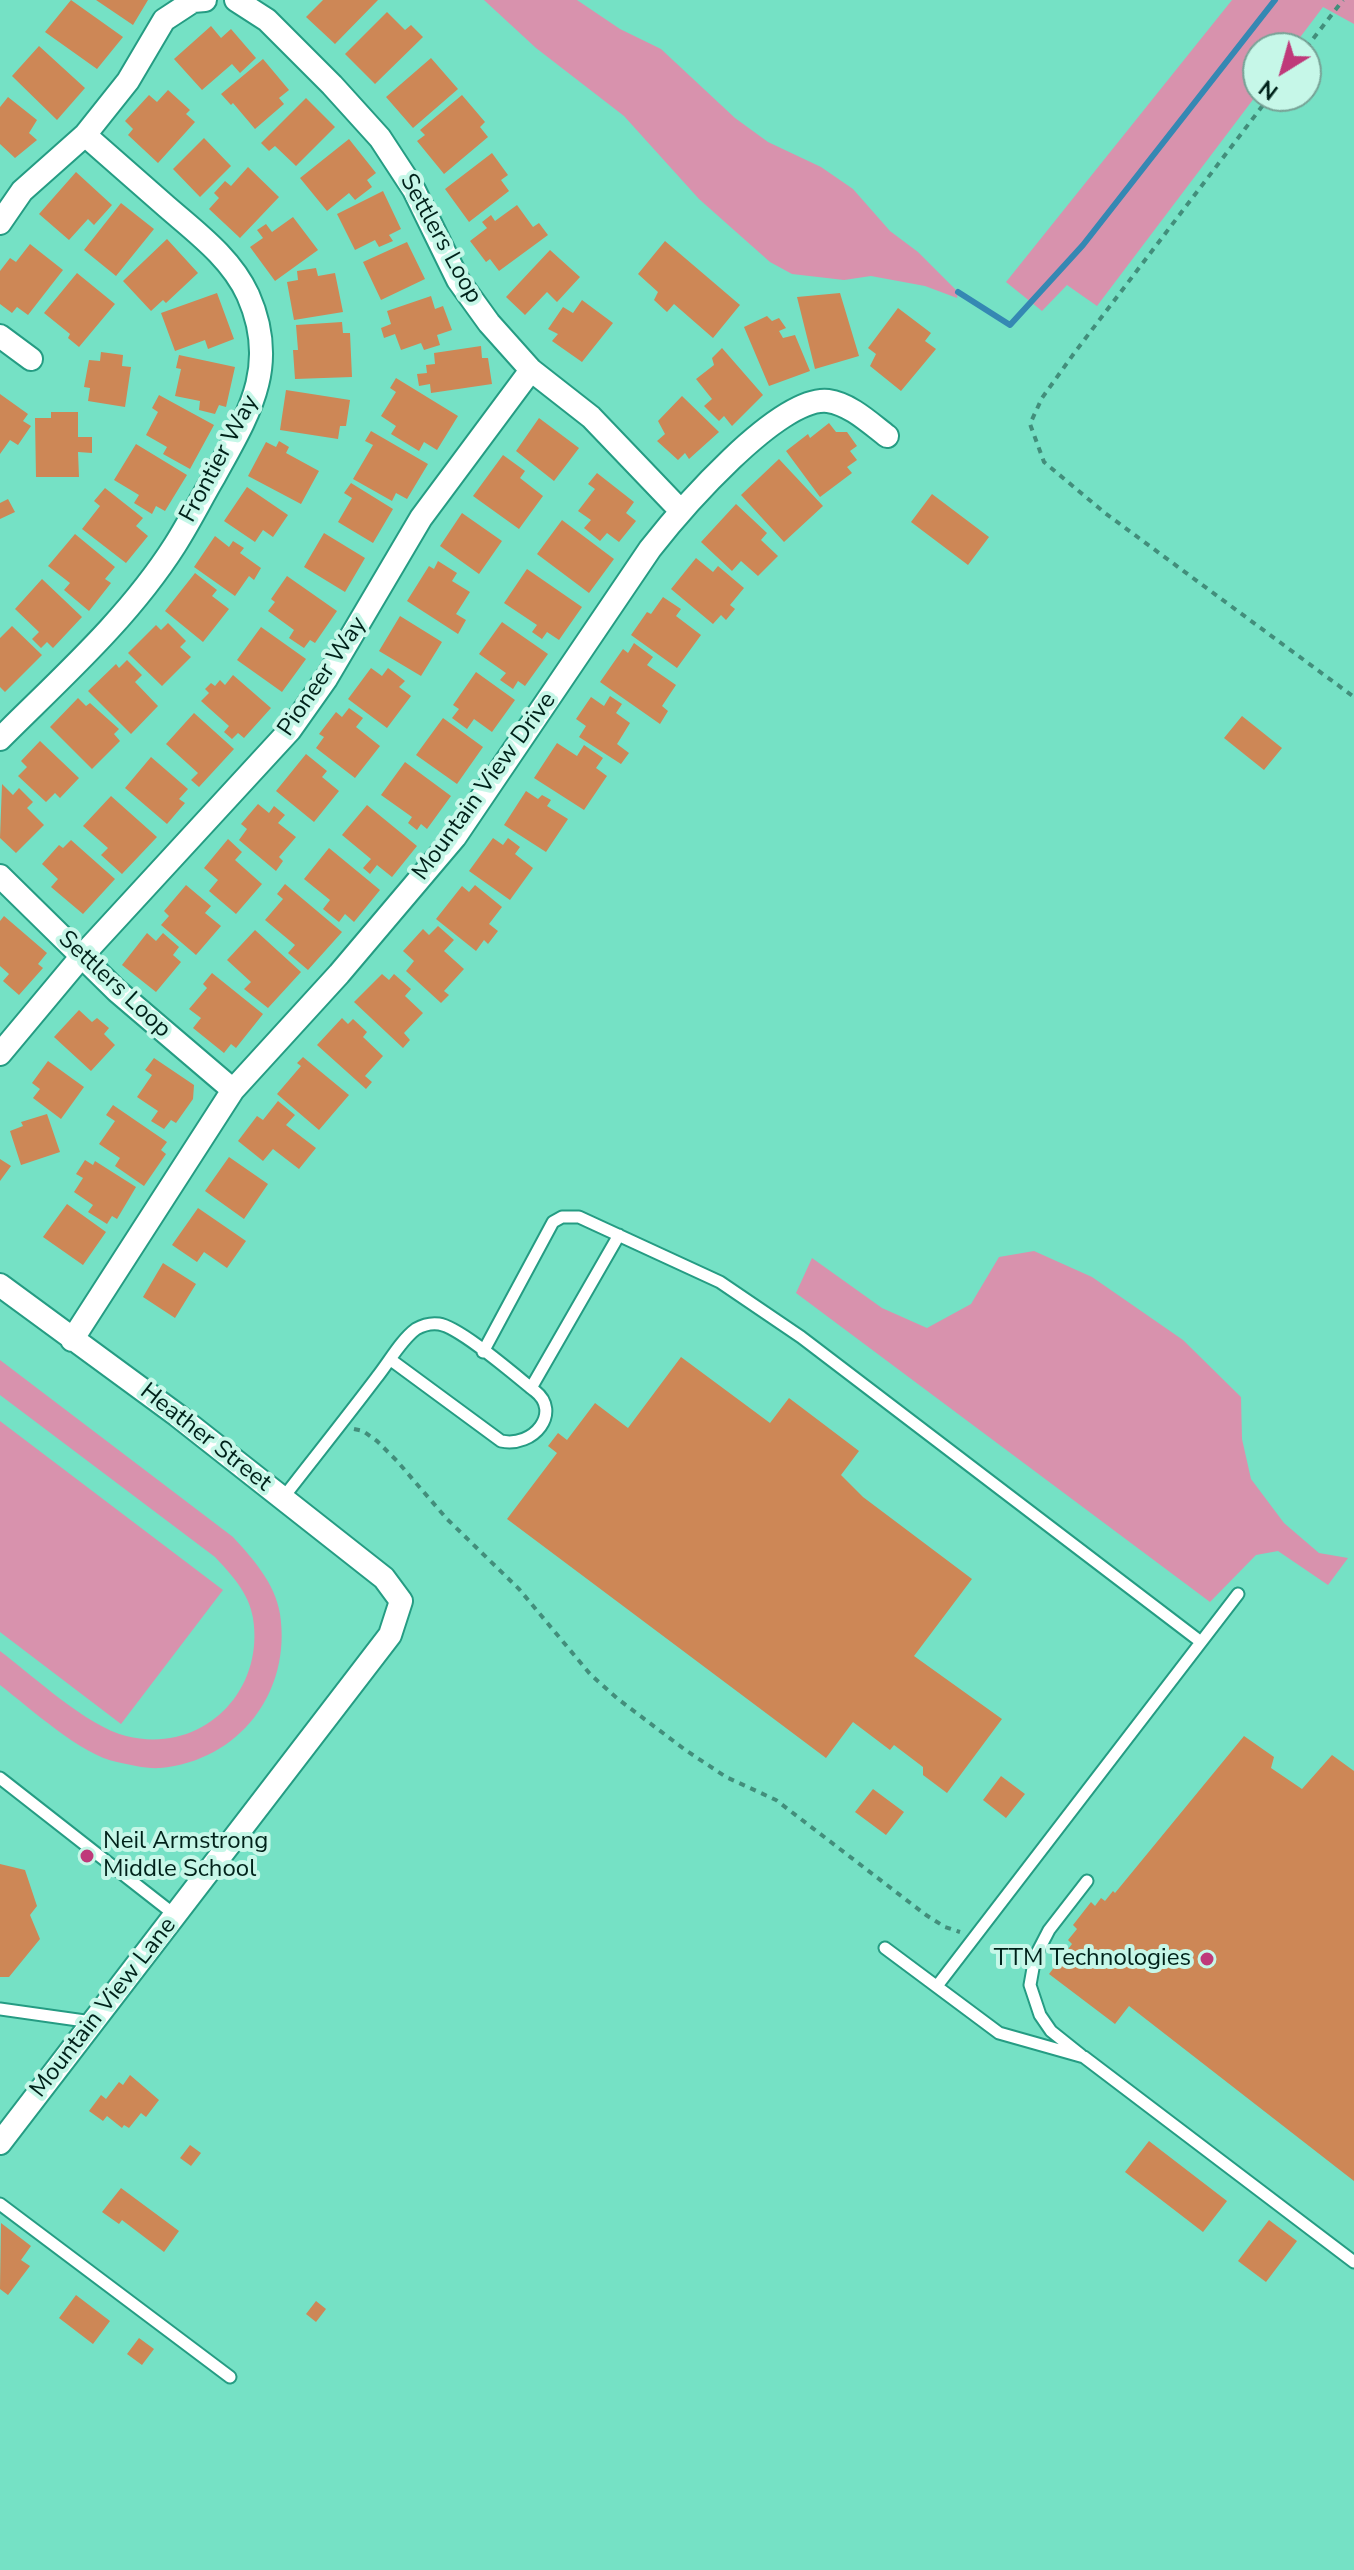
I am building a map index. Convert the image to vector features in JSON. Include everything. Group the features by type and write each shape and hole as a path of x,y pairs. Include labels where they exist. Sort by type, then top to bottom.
{"street":[{"path":"0,223 22,191 85,135 128,81 164,20 193,1 205,0"},
{"name":"Settlers Loop","path":"236,0 267,20 380,138 414,190 458,280 489,323 531,370 591,417 680,510"},
{"name":"Frontier Way","path":"0,739 83,658 174,547 239,431 256,395 262,365 259,330 248,294 223,256 85,135"},
{"path":"0,336 31,359"},
{"name":"Pioneer Way","path":"0,1054 81,957 290,730 326,679 421,518 531,370"},
{"name":"Mountain View Drive","path":"72,1340 233,1090 339,974 455,837 650,549 680,510 760,433 781,416 805,406 828,401 855,412 887,436"},
{"name":"Settlers Loop","path":"0,876 117,991 233,1090"},
{"name":"Heather Street","path":"0,1285 177,1415 283,1498 384,1578 401,1601"},
{"name":"Mountain View Lane","path":"0,2143 390,1635 401,1601"}],"lane":[{"path":"483,1352 553,1222 562,1217 579,1217 720,1282 801,1337 1201,1642"},
{"path":"531,1388 619,1235"},
{"path":"283,1498 391,1360 416,1329 436,1323 455,1331 539,1394 543,1403 542,1423 530,1439 510,1443 492,1436 391,1360"},
{"path":"937,1986 1238,1594"},
{"path":"0,1778 175,1915"},
{"path":"1087,1881 1049,1930 1035,1957 1030,1985 1040,2015 1051,2031 1354,2262"},
{"path":"885,1948 999,2033 1084,2057"},
{"path":"0,2009 93,2022"},
{"path":"0,2204 230,2377"}],"path":[{"path":"1318,32 1343,0"},
{"path":"1258,112 1067,363 1042,398 1030,424 1044,462 1105,513 1354,697"},
{"path":"337,1429 363,1431 377,1441 447,1519 519,1589 590,1674 629,1707 726,1777 776,1800 945,1927 962,1932 982,1928"}],"shaded area":[{"path":"484,0 577,0 620,29 661,49 735,118 768,142 821,167 853,189 890,231 918,252 958,292 957,298 925,286 871,276 844,280 792,274 770,262 699,199 624,116 536,48"},
{"path":"1232,0 1354,0 1354,24 1323,7 1304,32 1242,32 1244,112 1097,306 1067,285 1042,311 1006,282"},
{"path":"1034,1251 1092,1277 1183,1340 1241,1397 1242,1439 1251,1479 1284,1523 1319,1553 1348,1558 1328,1585 1278,1551 1256,1555 1210,1602 796,1293 812,1258 882,1308 927,1328 971,1304 999,1257"},
{"path":"0,1360 233,1537 268,1582 280,1614 282,1643 277,1670 268,1695 254,1718 236,1737 214,1752 188,1763 160,1768 103,1758 56,1730 0,1685 0,1651 78,1711 111,1731 153,1739 179,1736 202,1727 222,1712 238,1693 249,1671 254,1645 251,1609 227,1570 215,1557 0,1395"},
{"path":"0,1421 223,1590 121,1724 0,1632"}],"building":[{"path":"71,0 123,37 97,69 45,32"},
{"path":"96,0 148,0 133,25"},
{"path":"323,0 378,0 335,44 306,17"},
{"path":"387,12 405,30 411,25 423,37 375,84 345,54"},
{"path":"211,26 221,38 231,29 256,58 240,73 232,64 202,90 174,59"},
{"path":"39,46 85,88 57,120 12,76"},
{"path":"431,58 458,89 413,128 386,97"},
{"path":"263,59 289,90 279,98 284,104 255,129 221,94"},
{"path":"168,90 190,110 186,114 195,122 158,163 128,135 133,129 125,121 149,95 157,102"},
{"path":"462,95 485,122 480,127 488,137 444,174 417,141 425,135 420,130"},
{"path":"8,97 37,120 29,133 37,140 15,158 0,144 0,107"},
{"path":"306,98 335,127 296,166 275,146 269,151 261,143"},
{"path":"204,138 231,166 200,197 173,169"},
{"path":"349,139 376,173 367,180 372,187 355,200 349,193 327,211 300,178"},
{"path":"492,153 508,175 501,180 509,191 469,222 445,189"},
{"path":"248,167 279,197 240,238 209,209 219,198 214,193 225,181 231,186"},
{"path":"76,172 112,205 94,225 88,219 69,240 39,214"},
{"path":"383,191 401,229 389,235 393,241 379,247 375,240 355,250 337,214"},
{"path":"121,203 154,229 116,276 84,250"},
{"path":"517,205 533,227 539,223 548,235 499,271 490,259 486,262 470,241 487,228 482,222 491,215 495,221"},
{"path":"293,217 318,250 275,281 250,247 263,238 257,230 266,224 272,232"},
{"path":"167,239 198,273 166,303 163,300 151,311 123,281"},
{"path":"665,241 740,305 713,338 674,304 667,312 654,300 658,292 638,274"},
{"path":"407,242 425,279 381,300 363,262"},
{"path":"30,244 63,270 28,315 17,307 12,313 0,304 0,271 10,258 16,262"},
{"path":"550,250 580,277 557,302 547,292 525,315 506,297"},
{"path":"316,268 318,276 335,273 343,312 294,320 287,282 298,280 297,271"},
{"path":"77,273 115,304 79,347 68,338 70,334 44,313"},
{"path":"217,293 234,339 208,349 205,340 175,351 161,313"},
{"path":"840,293 859,356 815,369 797,297"},
{"path":"431,296 435,309 443,306 452,330 437,335 440,345 424,350 421,343 401,350 395,334 384,338 381,328 391,324 387,311"},
{"path":"582,300 613,323 582,362 552,341 558,334 548,329 563,307 573,313"},
{"path":"898,308 931,333 925,341 936,349 901,391 870,366 876,354 868,348"},
{"path":"767,316 772,321 779,318 786,328 779,331 783,338 795,335 810,371 769,386 744,327"},
{"path":"342,322 343,333 350,333 352,377 295,379 293,350 298,350 296,325"},
{"path":"481,346 482,358 488,358 492,384 431,393 430,384 419,386 417,374 427,373 426,365 435,364 434,353"},
{"path":"722,348 763,395 732,426 724,416 719,421 704,406 712,399 696,379 714,365 712,358"},
{"path":"101,352 123,355 122,366 131,367 125,407 88,401 90,388 84,387 89,360 100,361"},
{"path":"179,355 235,367 226,407 219,405 215,414 199,410 200,401 175,396 181,369 176,368"},
{"path":"396,378 458,416 437,450 424,442 419,451 391,434 396,426 381,416 396,392 390,388"},
{"path":"286,390 350,400 346,426 340,426 338,439 280,430"},
{"path":"0,394 28,414 23,421 31,426 18,445 10,440 0,454"},
{"path":"159,395 214,425 190,469 163,454 167,447 146,435 158,412 152,408"},
{"path":"682,396 719,432 689,459 685,453 678,460 657,441 665,434 658,421"},
{"path":"51,412 78,412 78,437 92,437 92,453 78,452 79,477 36,477 35,418 51,418"},
{"path":"539,418 579,448 554,481 516,451"},
{"path":"829,423 836,432 847,432 857,446 850,451 857,460 847,467 852,473 820,497 786,451"},
{"path":"371,431 428,464 407,499 396,493 392,501 353,479 373,445 365,441"},
{"path":"279,441 289,447 286,453 319,471 301,504 248,476 266,442 276,447"},
{"path":"136,444 187,475 165,511 156,506 152,514 134,503 139,495 114,480"},
{"path":"503,455 525,471 520,478 543,496 519,529 473,496"},
{"path":"779,459 823,506 784,542 741,495"},
{"path":"597,473 634,502 626,513 636,521 619,542 607,533 600,541 584,528 591,520 578,511 595,489 588,484"},
{"path":"351,483 393,509 373,543 338,522 352,498 344,493"},
{"path":"247,487 288,515 273,537 263,530 255,542 224,521"},
{"path":"105,488 143,518 136,526 148,536 126,563 82,529 100,506 94,501"},
{"path":"932,494 989,537 968,565 911,522"},
{"path":"8,499 15,512 0,519 0,503"},
{"path":"736,504 767,533 761,540 778,556 758,576 741,561 732,571 701,542"},
{"path":"462,513 502,541 479,574 440,546"},
{"path":"562,520 614,559 589,593 537,554"},
{"path":"324,533 365,558 345,592 304,567"},
{"path":"75,534 115,567 105,579 111,583 89,611 64,590 70,583 48,566"},
{"path":"215,536 229,547 233,541 244,548 240,553 261,568 254,580 249,576 235,596 194,567"},
{"path":"696,558 713,572 718,566 744,588 730,605 735,609 726,620 721,615 713,624 671,589"},
{"path":"438,561 457,573 452,581 470,592 456,614 466,620 458,634 407,601 429,566 434,569"},
{"path":"527,569 582,607 559,640 547,632 542,639 532,632 537,625 504,603"},
{"path":"195,573 217,590 212,596 229,609 203,642 165,611"},
{"path":"287,576 337,611 315,643 310,640 304,648 289,638 294,630 268,611 275,602 271,599"},
{"path":"42,579 82,617 53,648 47,642 41,648 32,639 39,632 15,609"},
{"path":"663,597 681,609 676,616 701,635 677,668 631,635 647,612 651,614"},
{"path":"400,616 442,642 421,676 379,651"},
{"path":"502,622 548,654 525,686 518,681 513,689 500,680 506,673 479,654"},
{"path":"168,623 186,641 180,647 191,657 162,686 128,653 156,625 161,630"},
{"path":"12,626 42,655 5,692 0,687 0,638"},
{"path":"261,627 306,659 282,692 237,660"},
{"path":"634,643 653,657 647,665 676,685 662,706 668,711 660,724 600,682 623,649 628,653"},
{"path":"127,660 142,675 135,682 158,706 131,734 88,691 116,664 119,668"},
{"path":"371,668 382,676 388,668 405,681 399,687 411,696 387,728 348,699"},
{"path":"476,672 515,700 492,732 474,719 467,729 452,718 459,709 453,705"},
{"path":"233,675 271,708 244,738 238,733 232,739 224,732 229,726 201,701 209,693 205,689 211,683 215,686 220,680 225,685"},
{"path":"610,696 622,704 616,713 630,723 617,744 629,753 621,764 579,737 586,726 576,719 591,697 604,706"},
{"path":"78,698 86,706 90,703 119,729 114,734 120,741 92,769 50,727"},
{"path":"349,708 363,718 356,727 380,746 355,778 316,748 324,737 319,734 336,712 342,717"},
{"path":"194,713 234,749 199,787 191,780 198,773 166,744"},
{"path":"1242,716 1282,748 1264,770 1224,738"},
{"path":"443,718 483,747 457,784 416,755"},
{"path":"40,741 79,778 60,798 55,793 46,802 18,776 27,767 21,761"},
{"path":"557,743 577,756 584,745 603,758 596,768 607,776 584,810 534,778"},
{"path":"306,754 327,771 322,777 339,791 314,822 276,791"},
{"path":"151,757 188,789 179,799 185,803 167,824 125,788"},
{"path":"405,762 451,796 427,829 421,824 417,830 408,823 412,817 381,795"},
{"path":"2,784 13,795 19,788 33,802 27,808 44,825 16,853 0,838"},
{"path":"526,791 538,799 542,795 551,800 547,806 568,819 546,852 504,825"},
{"path":"111,796 157,837 122,874 101,855 108,848 83,826"},
{"path":"258,804 269,813 274,806 285,815 278,823 296,837 279,857 283,861 276,871 239,840 247,829 241,824"},
{"path":"367,805 417,846 392,877 377,865 370,874 363,868 371,859 342,835"},
{"path":"493,838 503,845 508,838 520,847 515,854 533,868 510,900 469,871"},
{"path":"228,839 242,852 235,860 262,884 236,914 209,891 218,880 204,868"},
{"path":"71,840 115,879 83,914 51,887 58,879 42,864 59,845 63,848"},
{"path":"329,848 380,890 354,922 345,914 339,922 323,909 330,900 304,879"},
{"path":"285,884 342,932 308,970 288,953 295,945 265,920 283,899 277,894"},
{"path":"186,885 211,906 205,913 221,926 196,955 161,925 169,916 164,911"},
{"path":"475,885 502,907 489,924 498,931 488,944 484,940 476,951 436,919 462,886 469,892"},
{"path":"4,916 47,953 38,964 43,968 19,995 3,981 9,974 0,966 0,921"},
{"path":"438,926 454,940 444,951 464,969 444,991 449,995 441,1003 406,971 414,961 403,951 423,929 429,935"},
{"path":"255,930 301,972 268,1008 244,989 251,982 227,960"},
{"path":"147,933 156,941 163,933 179,947 173,955 181,962 156,992 122,965"},
{"path":"212,973 263,1014 236,1048 231,1044 224,1053 193,1028 201,1018 189,1009 207,988 203,984"},
{"path":"382,974 389,980 394,974 411,989 405,996 423,1013 404,1033 410,1040 403,1048 354,1002"},
{"path":"79,1010 92,1022 97,1018 109,1028 104,1034 115,1045 91,1071 54,1037"},
{"path":"342,1018 348,1024 353,1019 367,1032 363,1037 383,1056 365,1076 372,1082 366,1089 317,1045"},
{"path":"303,1057 349,1095 319,1130 277,1094 301,1066 297,1063"},
{"path":"154,1058 194,1085 193,1099 176,1123 171,1120 164,1129 151,1121 158,1111 137,1097 152,1075 145,1070"},
{"path":"48,1061 84,1087 61,1119 33,1098 40,1089 32,1083"},
{"path":"278,1101 295,1115 286,1125 316,1148 299,1169 273,1149 263,1161 238,1141 257,1116 263,1120"},
{"path":"113,1105 167,1142 161,1150 166,1154 144,1186 115,1166 120,1158 99,1144 115,1121 106,1115"},
{"path":"47,1114 60,1152 21,1165 10,1131 23,1126 21,1122"},
{"path":"229,1157 268,1184 244,1219 205,1191"},
{"path":"0,1159 11,1166 0,1181"},
{"path":"85,1160 93,1165 95,1161 136,1187 117,1219 112,1216 107,1224 88,1212 93,1205 74,1192 83,1178 76,1174"},
{"path":"67,1204 106,1232 83,1265 43,1237"},
{"path":"198,1208 246,1241 227,1268 204,1252 197,1262 172,1245"},
{"path":"163,1263 196,1284 175,1318 143,1297"},
{"path":"681,1357 770,1423 789,1398 859,1451 841,1475 863,1497 972,1579 914,1656 1002,1719 947,1793 923,1775 923,1767 894,1745 890,1750 853,1722 826,1758 507,1519 557,1453 548,1446 558,1433 567,1440 595,1403 628,1428"},
{"name":"TTM Technologies","path":"1244,1736 1274,1757 1271,1768 1302,1789 1332,1755 1354,1771 1354,2181 1129,2006 1115,2024 1049,1974 1072,1944 1068,1940 1077,1929 1073,1925 1091,1902 1095,1906 1101,1898 1105,1901 1113,1891 1115,1893"},
{"path":"1001,1776 1025,1794 1006,1818 983,1800"},
{"path":"873,1789 904,1812 886,1835 855,1812"},
{"path":"0,1864 25,1870 37,1906 30,1915 40,1939 9,1977 0,1977"},
{"path":"130,2075 159,2100 146,2117 141,2113 129,2128 124,2125 122,2128 107,2116 103,2121 89,2111 101,2095 106,2099 119,2082 123,2085"},
{"path":"1149,2141 1227,2201 1203,2232 1125,2172"},
{"path":"190,2145 201,2153 191,2166 180,2158"},
{"path":"121,2188 179,2231 164,2252 122,2220 119,2224 102,2212"},
{"path":"1269,2220 1297,2241 1266,2282 1238,2261"},
{"path":"1,2223 31,2246 21,2260 30,2266 8,2295 0,2289"},
{"path":"76,2295 110,2321 93,2344 59,2318"},
{"path":"316,2301 326,2309 316,2322 306,2314"},
{"path":"139,2338 154,2349 142,2365 127,2354"}],"waterway":[{"path":"958,292 1010,325 1083,245 1275,0"}],"place":[{"name":"Neil Armstrong Middle School","path":"87,1856"},
{"name":"TTM Technologies","path":"1207,1959"}]}
